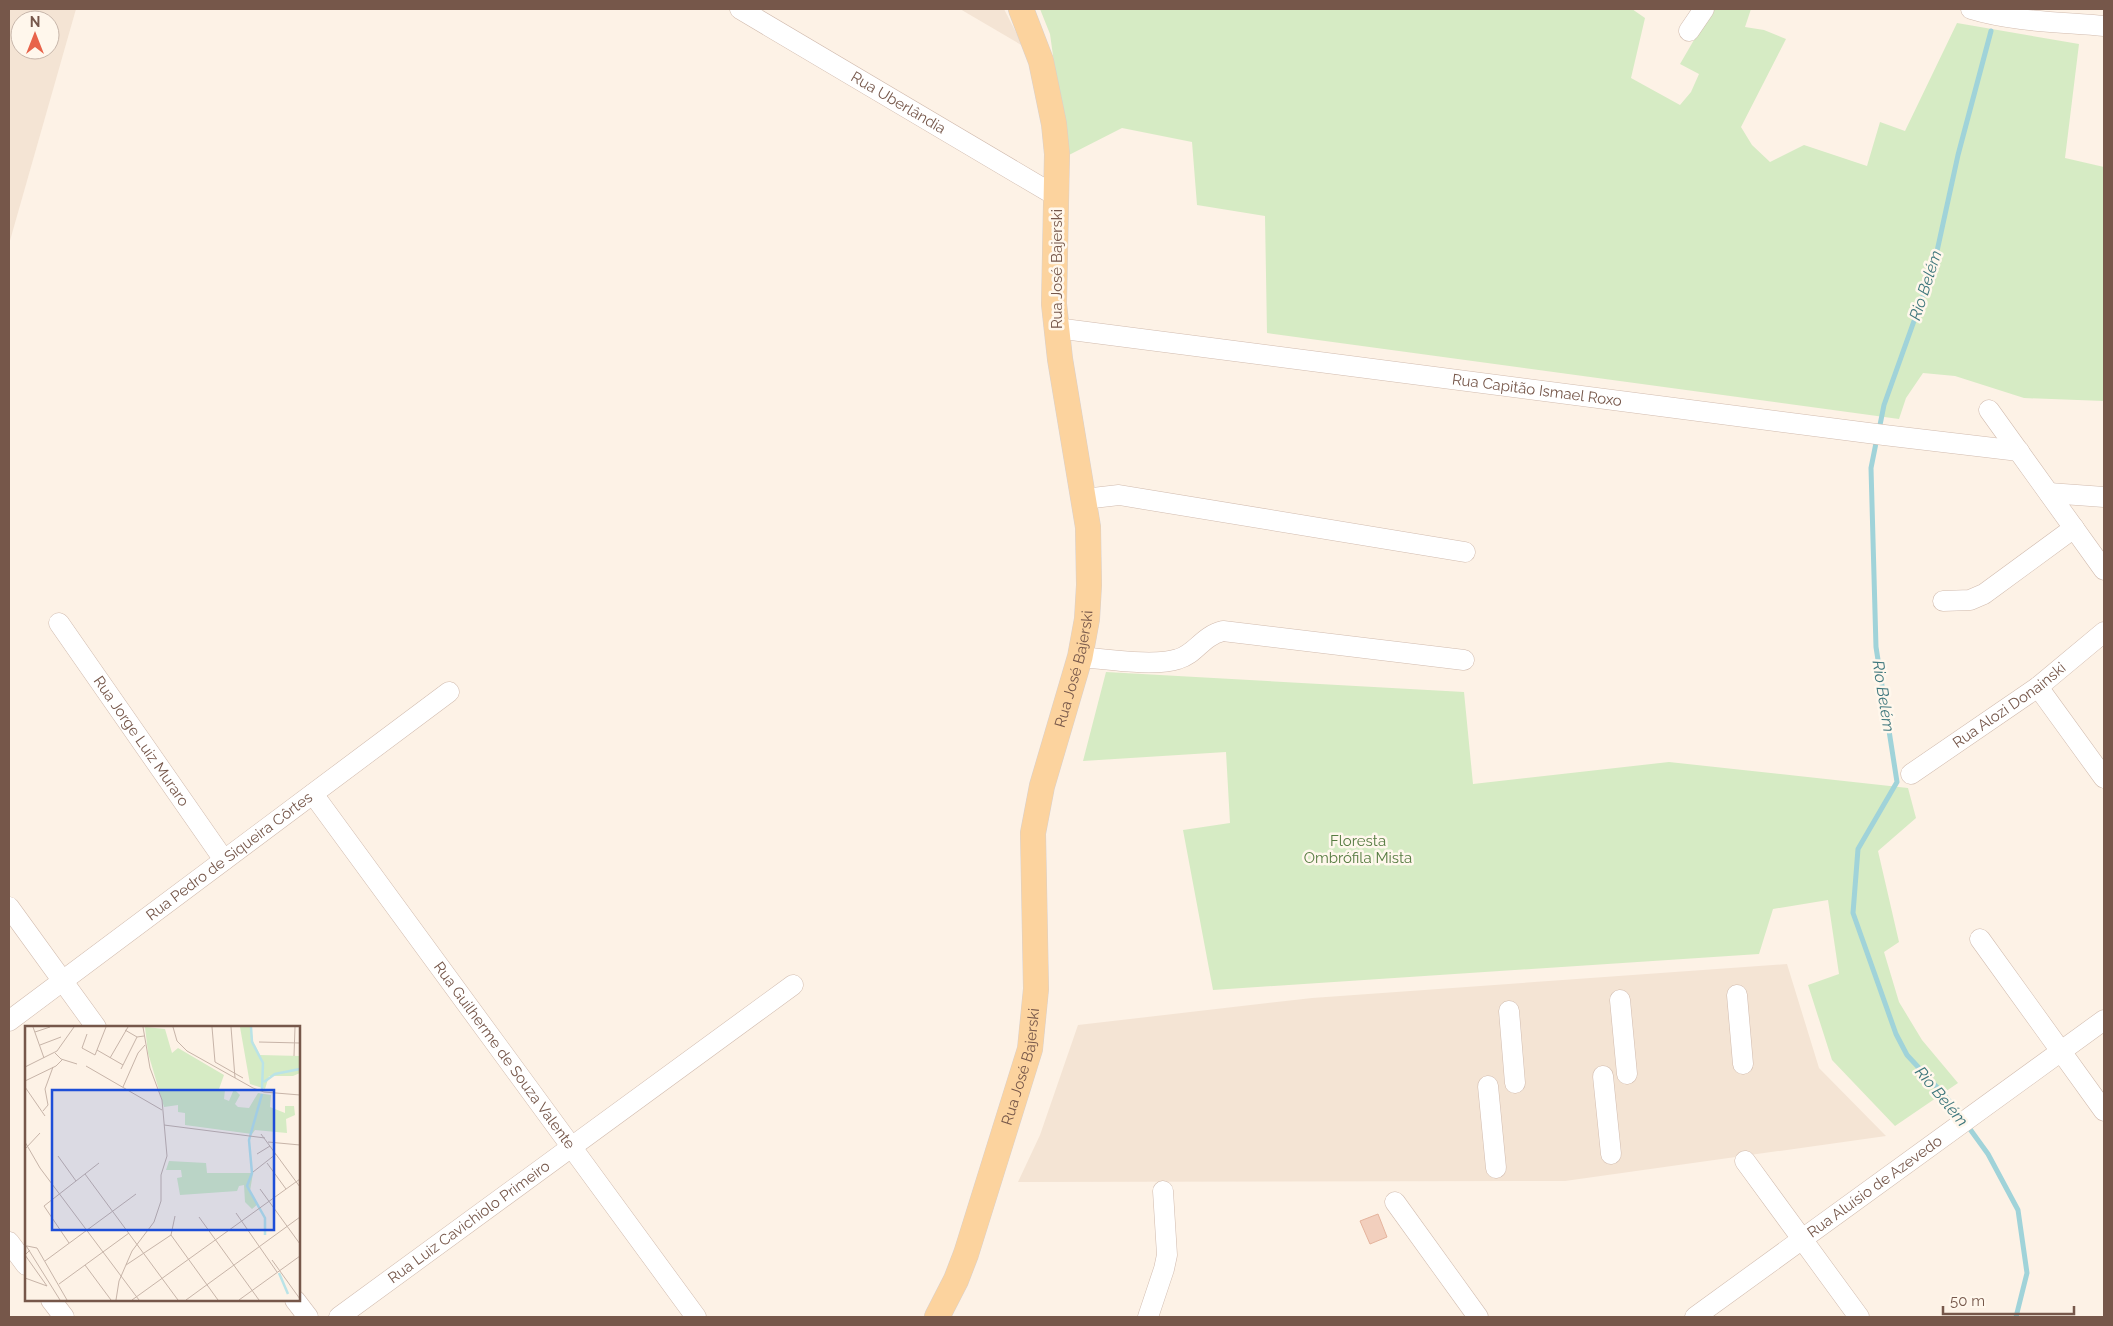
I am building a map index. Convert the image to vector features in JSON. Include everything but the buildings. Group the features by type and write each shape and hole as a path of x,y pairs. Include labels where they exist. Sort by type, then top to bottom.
{"main road":[{"name":"Rua José Bajerski","path":"937,1317 956,1280 966,1254 1030,1049 1036,989 1033,857 1035,816 1080,657 1087,619 1090,560 1084,499 1056,328 1054,279 1057,154 1048,89 1041,60 1022,9"}],"street":[{"name":"Rua Uberlândia","path":"740,9 1056,196"},
{"path":"1689,31 1704,9"},
{"path":"1972,9 1991,15 2012,18 2104,26"},
{"name":"Rua Capitão Ismael Roxo","path":"1056,328 2019,451"},
{"path":"1989,410 2104,570"},
{"path":"2049,493 2104,497"},
{"path":"1084,499 1119,495 1465,552"},
{"path":"1943,601 1970,600 1984,594 2074,528"},
{"name":"Rua Jorge Luiz Muraro","path":"59,623 224,860"},
{"path":"1080,657 1142,661 1178,659 1188,654 1206,638 1223,631 1464,660"},
{"name":"Rua Alozi Donainski","path":"1910,774 2038,686 2104,632"},
{"path":"2038,686 2104,778"},
{"name":"Rua Pedro de Siqueira Côrtes","path":"9,1021 449,692"},
{"name":"Rua Guilherme de Souza Valente","path":"313,794 696,1317"},
{"path":"9,907 95,1026"},
{"path":"1980,939 2104,1111"},
{"name":"Rua Luiz Cavichiolo Primeiro","path":"339,1317 793,985"},
{"path":"1737,995 1743,1064"},
{"path":"1620,1000 1627,1074"},
{"path":"1509,1011 1515,1083"},
{"name":"Rua Aluísio de Azevedo","path":"1695,1317 2104,1020"},
{"path":"1603,1076 1611,1154"},
{"path":"1488,1086 1496,1168"},
{"path":"1745,1161 1859,1317"},
{"path":"1148,1317 1167,1255 1163,1191"},
{"path":"1395,1202 1478,1317"},
{"path":"9,1242 25,1265"},
{"path":"52,1301 64,1317"},
{"path":"297,1301 308,1317"}],"shaded area":[{"path":"9,9 76,9 9,244"},
{"path":"960,9 1004,9 1023,46"},
{"path":"1787,964 1819,1068 1886,1136 1565,1181 1018,1182 1040,1135 1078,1025 1312,998"}],"green space":[{"path":"1040,9 1632,9 1645,18 1631,78 1680,105 1691,92 1699,74 1680,64 1712,9 1751,9 1745,27 1764,30 1786,39 1741,127 1752,145 1770,162 1804,145 1867,166 1880,122 1905,131 1957,23 2079,44 2065,158 2104,167 2104,401 2024,398 1955,376 1923,373 1906,398 1899,419 1267,333 1265,216 1197,205 1192,142 1122,128 1067,156 1050,34"},
{"name":"Floresta Ombrófila Mista","path":"1106,672 1464,692 1473,784 1669,762 1908,788 1916,818 1878,851 1899,942 1884,952 1899,1002 1922,1040 1958,1083 1895,1126 1832,1060 1808,985 1839,974 1828,900 1773,909 1759,954 1213,990 1183,830 1230,823 1226,752 1083,761"}],"waterway":[{"name":"Rio Belém","path":"1879,430 1884,405 1934,265 1958,155 1991,31"},
{"name":"Rio Belém","path":"1877,438 1871,468 1876,647 1897,782 1858,849 1853,913 1896,1034 1907,1055 1946,1097 1962,1118"},
{"name":"Rio Belém","path":"1967,1125 1988,1154 2018,1210 2027,1273 2016,1317"}]}
